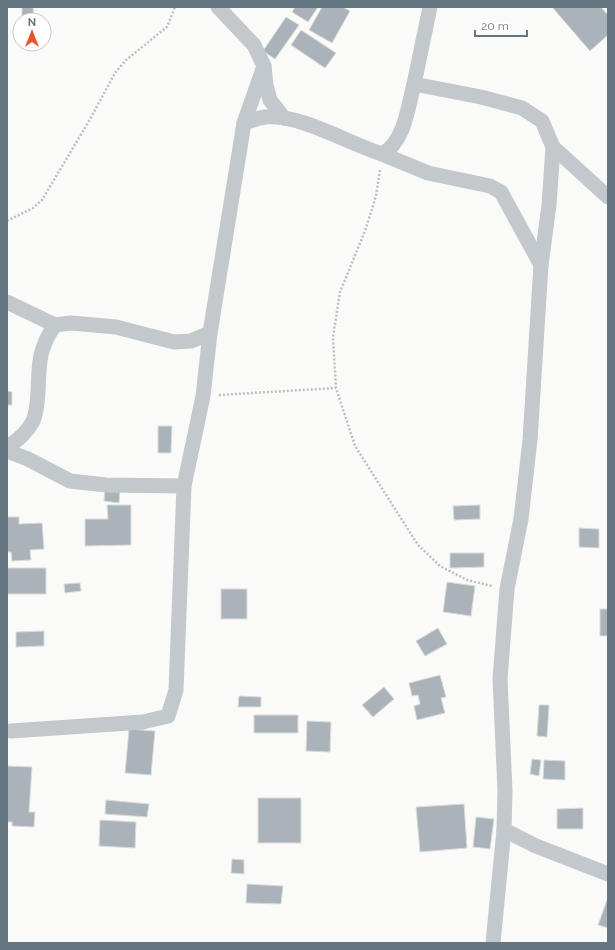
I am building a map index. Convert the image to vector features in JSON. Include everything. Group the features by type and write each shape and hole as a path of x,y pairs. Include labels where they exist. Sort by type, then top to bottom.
{"street":[{"path":"218,7 254,45 264,66 266,85 270,100 284,118"},
{"path":"382,154 391,149 405,120 430,7"},
{"path":"11,731 143,722 168,716 176,690 184,486 203,396 210,334 244,124 264,66"},
{"path":"414,84 481,97 522,108 542,121 553,148 608,197"},
{"path":"244,124 264,118 284,118 307,125 428,173 490,186 501,192 541,264"},
{"path":"493,943 504,830 505,791 500,679 507,589 521,519 530,440 541,264 549,205 553,148"},
{"path":"7,302 55,325 71,323 116,328 174,342 191,342 210,334"},
{"path":"7,448 20,438 33,422 36,410 41,354 45,340 55,325"},
{"path":"7,451 28,459 70,481 106,485 184,486"},
{"path":"504,830 536,846 608,874"}],"path":[{"path":"7,221 33,208 42,200 89,121 115,72 126,60 167,27 175,7"},
{"path":"382,154 376,196 366,231 340,292 333,337 336,388 356,446 418,545 440,566 467,580 507,589"},
{"path":"203,396 336,388"}],"building":[{"path":"22,7 33,7 34,12 22,12"},
{"path":"295,7 318,7 308,22 292,12"},
{"path":"322,7 343,7 350,11 332,43 309,30"},
{"path":"552,7 601,7 608,15 608,35 590,51"},
{"path":"286,17 299,25 275,59 263,51"},
{"path":"301,30 336,53 325,68 291,45"},
{"path":"7,391 12,392 12,405 7,405"},
{"path":"158,426 172,426 171,453 158,453"},
{"path":"105,488 120,489 119,503 104,501"},
{"path":"107,505 131,505 131,545 85,546 85,519 108,519"},
{"path":"480,505 480,519 454,520 453,506"},
{"path":"7,517 19,517 19,524 42,523 44,549 30,550 31,560 12,561 11,552 7,552"},
{"path":"579,528 599,529 599,548 579,547"},
{"path":"450,553 484,553 484,567 450,568"},
{"path":"7,568 46,568 46,594 7,594"},
{"path":"447,582 475,586 471,616 443,612"},
{"path":"80,583 81,591 65,593 64,584"},
{"path":"221,589 247,589 247,619 221,619"},
{"path":"600,609 608,609 608,636 600,636"},
{"path":"438,628 447,644 425,656 416,641"},
{"path":"44,631 44,646 16,647 16,632"},
{"path":"440,675 446,697 441,698 445,713 417,720 414,706 420,704 418,695 412,696 409,683"},
{"path":"384,687 394,699 373,717 362,705"},
{"path":"239,696 261,697 261,707 238,707"},
{"path":"539,705 549,705 547,737 537,736"},
{"path":"254,715 298,715 298,733 254,733"},
{"path":"307,721 331,722 330,752 306,751"},
{"path":"129,729 155,731 151,775 125,773"},
{"path":"532,759 541,760 539,776 530,774"},
{"path":"544,760 565,761 565,780 543,779"},
{"path":"7,766 32,767 29,812 35,812 34,827 12,826 12,822 7,822"},
{"path":"258,798 301,798 301,843 258,843"},
{"path":"106,800 149,804 147,817 105,814"},
{"path":"464,804 467,848 420,852 416,807"},
{"path":"583,808 583,829 557,829 557,809"},
{"path":"476,817 494,819 490,849 473,847"},
{"path":"100,820 136,822 135,848 99,846"},
{"path":"232,859 244,860 244,874 231,873"},
{"path":"247,884 283,886 281,904 246,903"},
{"path":"607,900 608,901 608,928 598,925"}]}
